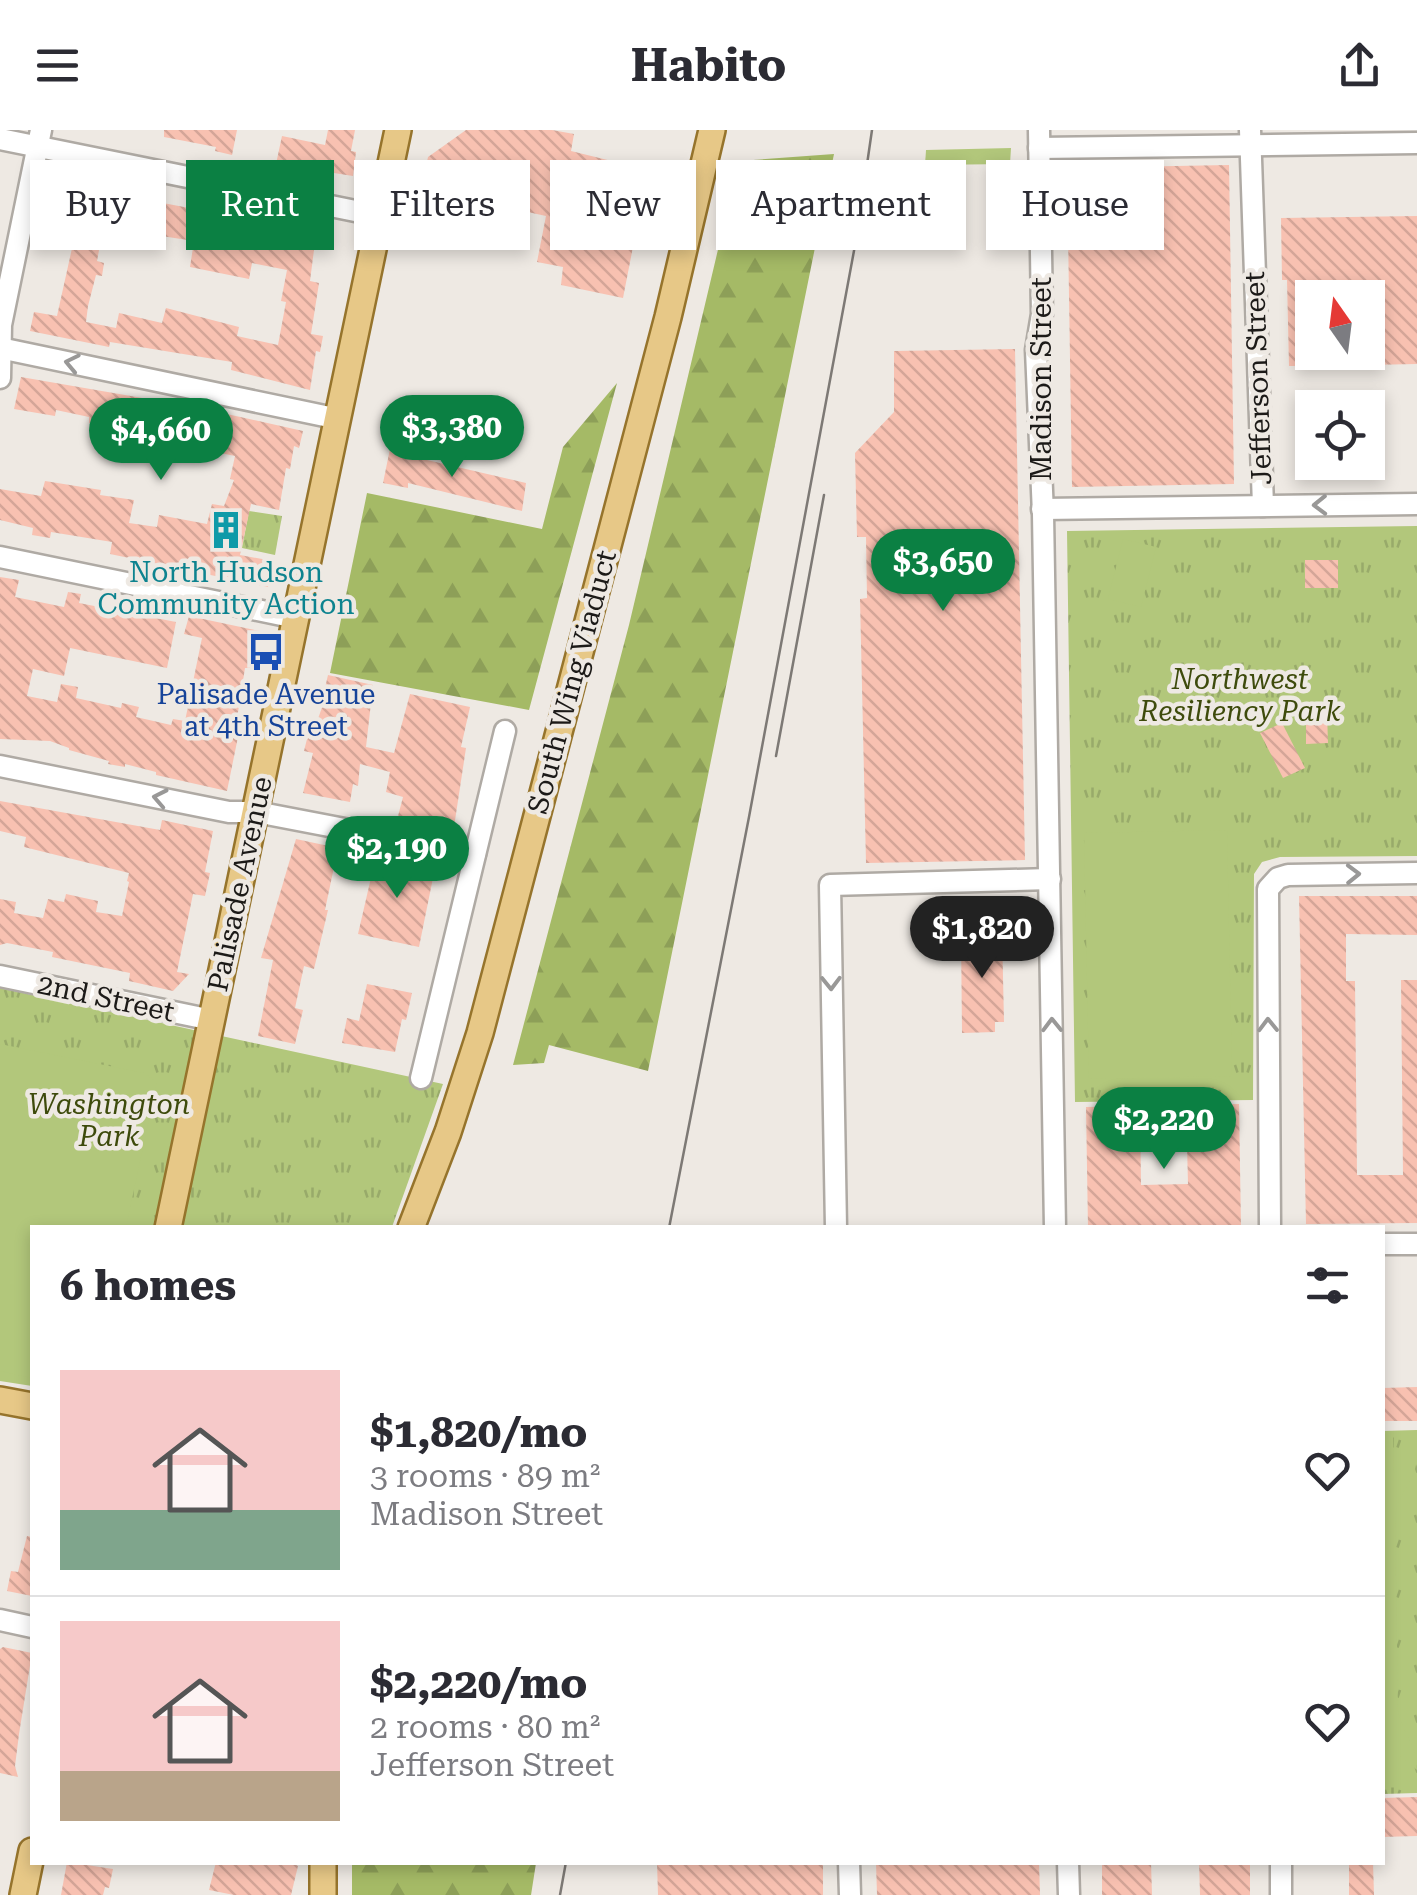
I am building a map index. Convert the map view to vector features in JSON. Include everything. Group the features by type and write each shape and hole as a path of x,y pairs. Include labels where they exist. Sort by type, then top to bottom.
{"main road":[{"name":"Palisade Avenue","path":"392,160 398,130"},
{"name":"South Wing Viaduct","path":"412,1225 480,1033 668,317 712,130"},
{"name":"Palisade Avenue","path":"169,1225 373,250"},
{"path":"0,1400 30,1406"},
{"path":"23,1895 30,1860"},
{"path":"323,1865 323,1895"}],"street":[{"path":"0,378 1,325 39,138"},
{"path":"0,139 39,138 354,210"},
{"path":"1039,139 1250,138 1417,143"},
{"name":"Jefferson Street","path":"1250,138 1262,506"},
{"name":"Madison Street","path":"1039,139 1042,314 1036,350 1055,1225"},
{"path":"1,348 339,419"},
{"path":"1042,509 1417,504"},
{"path":"0,557 296,618"},
{"path":"421,1078 505,731"},
{"path":"0,766 229,812 256,812 475,854"},
{"path":"1270,1225 1267,896 1271,883 1288,875 1417,873"},
{"path":"836,1225 830,885 1050,880"},
{"name":"2nd Street","path":"0,976 212,1020"},
{"path":"1385,1244 1417,1244"},
{"path":"0,1620 30,1627"},
{"path":"849,1865 850,1895"},
{"path":"1068,1865 1068,1895"},
{"path":"1281,1865 1281,1895"}],"green space":[{"path":"1011,148 1010,160 986,160 986,164 925,160 926,150"},
{"path":"834,154 833,160 753,160"},
{"path":"718,250 815,250 648,1071 549,1045 544,1063 513,1065 629,625"},
{"path":"617,383 529,710 330,673 367,493 542,529 563,447"},
{"path":"249,511 282,516 275,555 242,548"},
{"name":"Northwest Resiliency Park","path":"1417,526 1417,856 1280,857 1262,862 1254,874 1253,1100 1075,1102 1067,531"},
{"path":"1123,539 1156,547 1141,607 1108,599"},
{"path":"1227,830 1232,1076 1089,1079 1084,833"},
{"name":"Washington Park","path":"0,988 443,1084 393,1225 30,1225 30,1386 0,1381"},
{"path":"0,1044 144,1073 157,1082 126,1225 30,1225 30,1378 0,1371"},
{"path":"1417,1430 1417,1793 1385,1794 1385,1431"},
{"path":"1385,1433 1393,1433 1394,1473 1417,1454 1414,1472 1395,1516 1398,1711 1415,1753 1417,1770 1399,1755 1399,1785 1385,1785"},
{"path":"352,1865 536,1865 531,1895 352,1895"}],"building":[{"path":"164,130 237,130 232,155 215,151 216,147 164,137"},
{"path":"328,130 355,130 351,151 356,152 353,176 334,173 334,160 277,160 282,136 325,145"},
{"path":"466,130 552,130 574,134 571,151 607,160 550,160 550,250 632,250 623,298 561,285 563,267 537,262 546,216 530,213 530,160 427,160"},
{"path":"1229,165 1234,484 1072,487 1068,250 1164,250 1164,166"},
{"path":"166,204 186,207 186,240 166,237"},
{"path":"1417,216 1417,364 1385,365 1385,280 1295,280 1295,366 1289,366 1281,218"},
{"path":"72,250 99,250 97,261 104,263 102,276 96,275 86,322 116,328 119,313 162,323 166,308 239,327 237,336 278,345 287,270 252,263 249,279 190,267 193,250 314,250 310,281 319,283 311,334 323,336 320,352 316,351 310,390 231,370 232,362 110,342 109,347 30,331 34,312 57,316"},
{"path":"1015,349 1025,860 866,863 860,599 867,598 866,537 857,537 855,453 894,412 894,351"},
{"path":"21,377 200,408 303,431 299,448 294,446 290,469 286,468 279,510 251,504 240,555 273,561 268,587 110,554 112,542 51,532 50,538 32,535 33,528 0,520 0,489 41,496 45,481 134,500 129,523 157,527 159,515 207,524 212,504 224,506 234,480 230,479 235,456 215,452 217,445 176,436 174,442 129,436 115,433 117,425 89,423 89,417 56,410 55,416 14,409"},
{"path":"391,444 415,450 414,457 526,483 522,511 408,483 408,488 383,483"},
{"path":"1305,560 1338,560 1338,588 1305,588"},
{"path":"0,577 19,580 15,597 64,607 68,592 81,594 79,603 176,622 167,668 70,648 64,676 33,669 27,696 57,702 61,684 78,687 76,698 121,708 122,703 139,707 136,717 171,725 173,719 185,721 202,638 184,634 189,616 260,631 257,649 252,648 250,668 245,668 235,731 239,732 227,791 125,764 108,764 109,761 50,741 0,739"},
{"path":"328,675 373,685 366,747 394,753 410,694 470,707 461,747 466,748 454,827 398,816 403,797 386,792 390,772 360,764 358,786 353,784 350,802 303,793 313,753 304,751 327,693 324,692"},
{"path":"1306,712 1327,712 1328,743 1306,744"},
{"path":"1282,723 1305,768 1283,778 1260,733"},
{"path":"0,801 160,830 162,820 213,831 205,896 193,894 177,972 189,974 173,991 129,981 130,973 52,957 53,952 0,945 0,899 16,902 14,913 43,918 48,899 64,902 66,894 98,901 96,912 122,916 129,873 24,847 26,837 0,831"},
{"path":"296,839 338,848 314,969 304,966 295,1008 303,1010 295,1044 258,1036 273,960 261,958"},
{"path":"376,856 435,868 419,947 358,934"},
{"path":"1299,896 1417,896 1417,935 1346,934 1346,981 1355,981 1357,1175 1403,1175 1401,980 1417,980 1417,1223 1306,1224"},
{"path":"961,932 1002,932 1004,1022 995,1022 995,1032 962,1033"},
{"path":"367,984 412,993 395,1052 342,1043 347,1018 359,1021"},
{"path":"1239,1104 1241,1225 1088,1225 1086,1107 1140,1106 1141,1185 1188,1184 1186,1105"},
{"path":"1417,1387 1417,1421 1385,1421 1385,1388"},
{"path":"27,1536 30,1537 30,1596 7,1591 11,1571 18,1572"},
{"path":"0,1649 30,1653 15,1766 18,1777 0,1773"},
{"path":"1417,1797 1417,1836 1385,1837 1385,1798"},
{"path":"66,1865 113,1869 109,1888 105,1887 103,1895 61,1895"},
{"path":"215,1865 298,1866 291,1895 234,1895 209,1890"},
{"path":"657,1865 823,1865 823,1895 658,1895"},
{"path":"876,1865 1039,1865 1040,1895 877,1895"},
{"path":"1102,1865 1151,1865 1152,1895 1102,1895"},
{"path":"1199,1865 1250,1865 1250,1895 1200,1895"},
{"path":"1349,1865 1373,1865 1374,1895 1349,1895"}],"tram line":[{"path":"670,1225 856,240 872,130"},
{"path":"776,756 824,495"},
{"path":"560,1895 565,1865"}],"place":[{"name":"North Hudson Community Action","path":"226,530"},
{"name":"Palisade Avenue at 4th Street","path":"266,652"}]}
